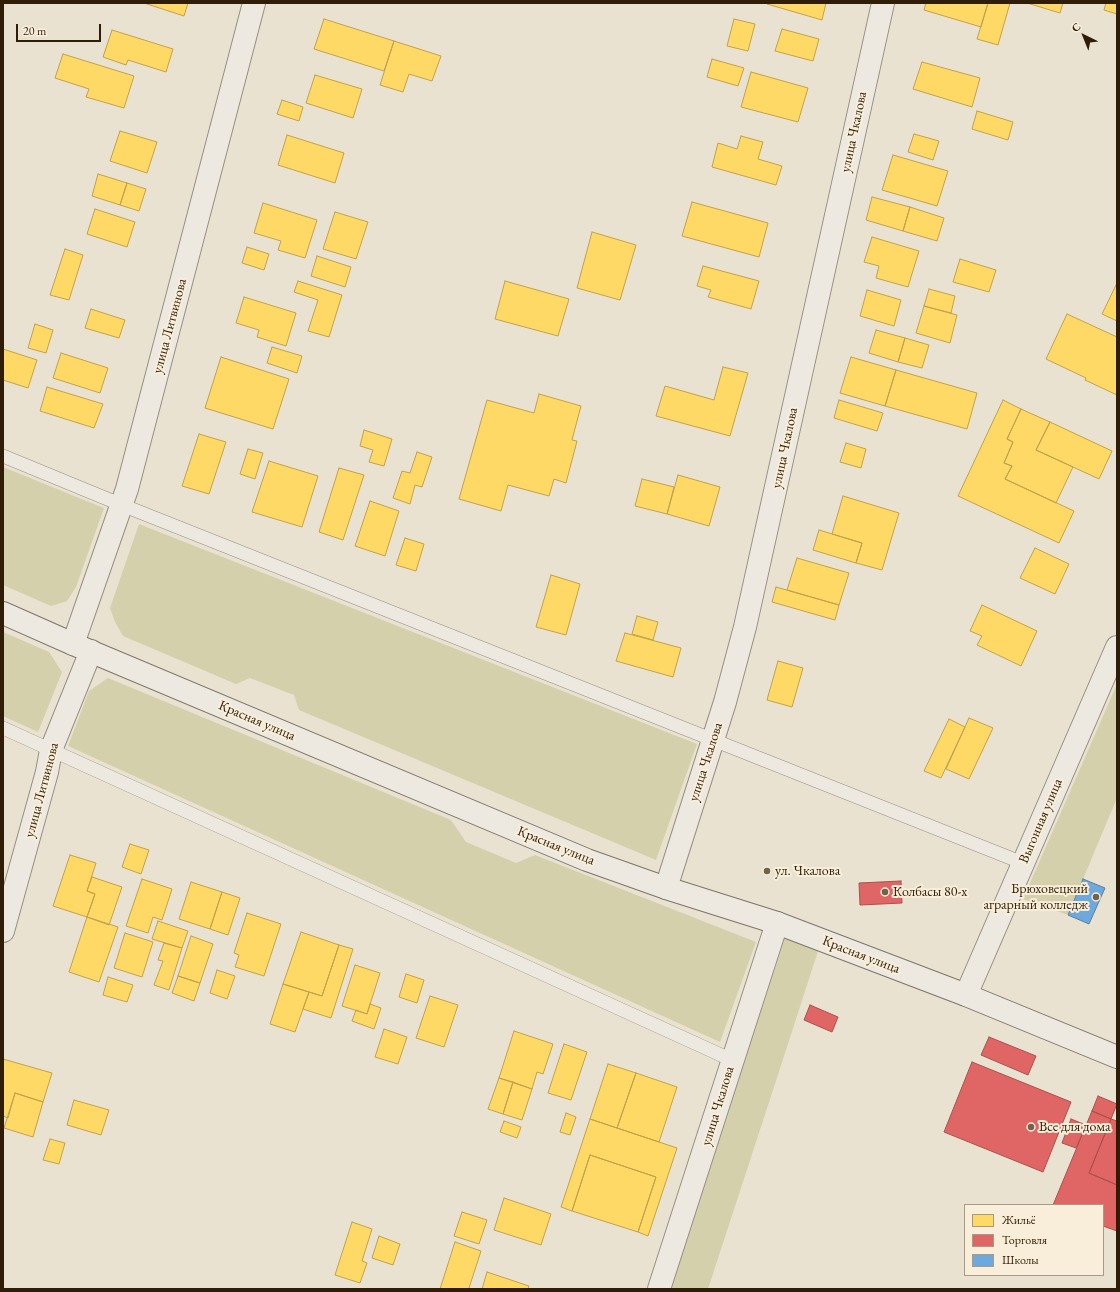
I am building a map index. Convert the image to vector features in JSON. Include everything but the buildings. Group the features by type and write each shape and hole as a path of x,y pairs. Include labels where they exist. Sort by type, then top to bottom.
{"street":[{"name":"улица Литвинова","path":"3,931 51,750 82,648 127,489 254,3"},
{"name":"улица Чкалова","path":"666,888 713,740 745,627 883,3"},
{"name":"Красная улица","path":"3,613 82,648 580,857 666,888 777,924 966,995 1117,1057"},
{"name":"Выгонная улица","path":"966,995 1117,646"},
{"name":"улица Чкалова","path":"659,1289 777,924"}],"lane":[{"path":"3,456 1023,863"},
{"path":"3,728 732,1060"}],"shaded area":[{"path":"3,467 104,508 76,587 67,601 51,606 3,585"},
{"path":"139,524 697,744 656,860 299,710 294,695 250,678 236,684 123,636 115,622 110,608"},
{"path":"3,632 49,652 62,672 38,732 3,716"},
{"path":"108,678 451,820 466,842 516,863 535,855 756,942 720,1042 68,746 89,691"},
{"path":"1117,684 1117,798 1068,915 1023,899"},
{"path":"785,937 818,951 775,1084 708,1289 670,1289"}],"place":[{"name":"ул. Чкалова","path":"767,871"},
{"name":"Колбасы 80-х","path":"885,892"},
{"name":"Брюховецкий аграрный колледж","path":"1096,897"},
{"name":"Все для дома","path":"1031,1127"}]}
